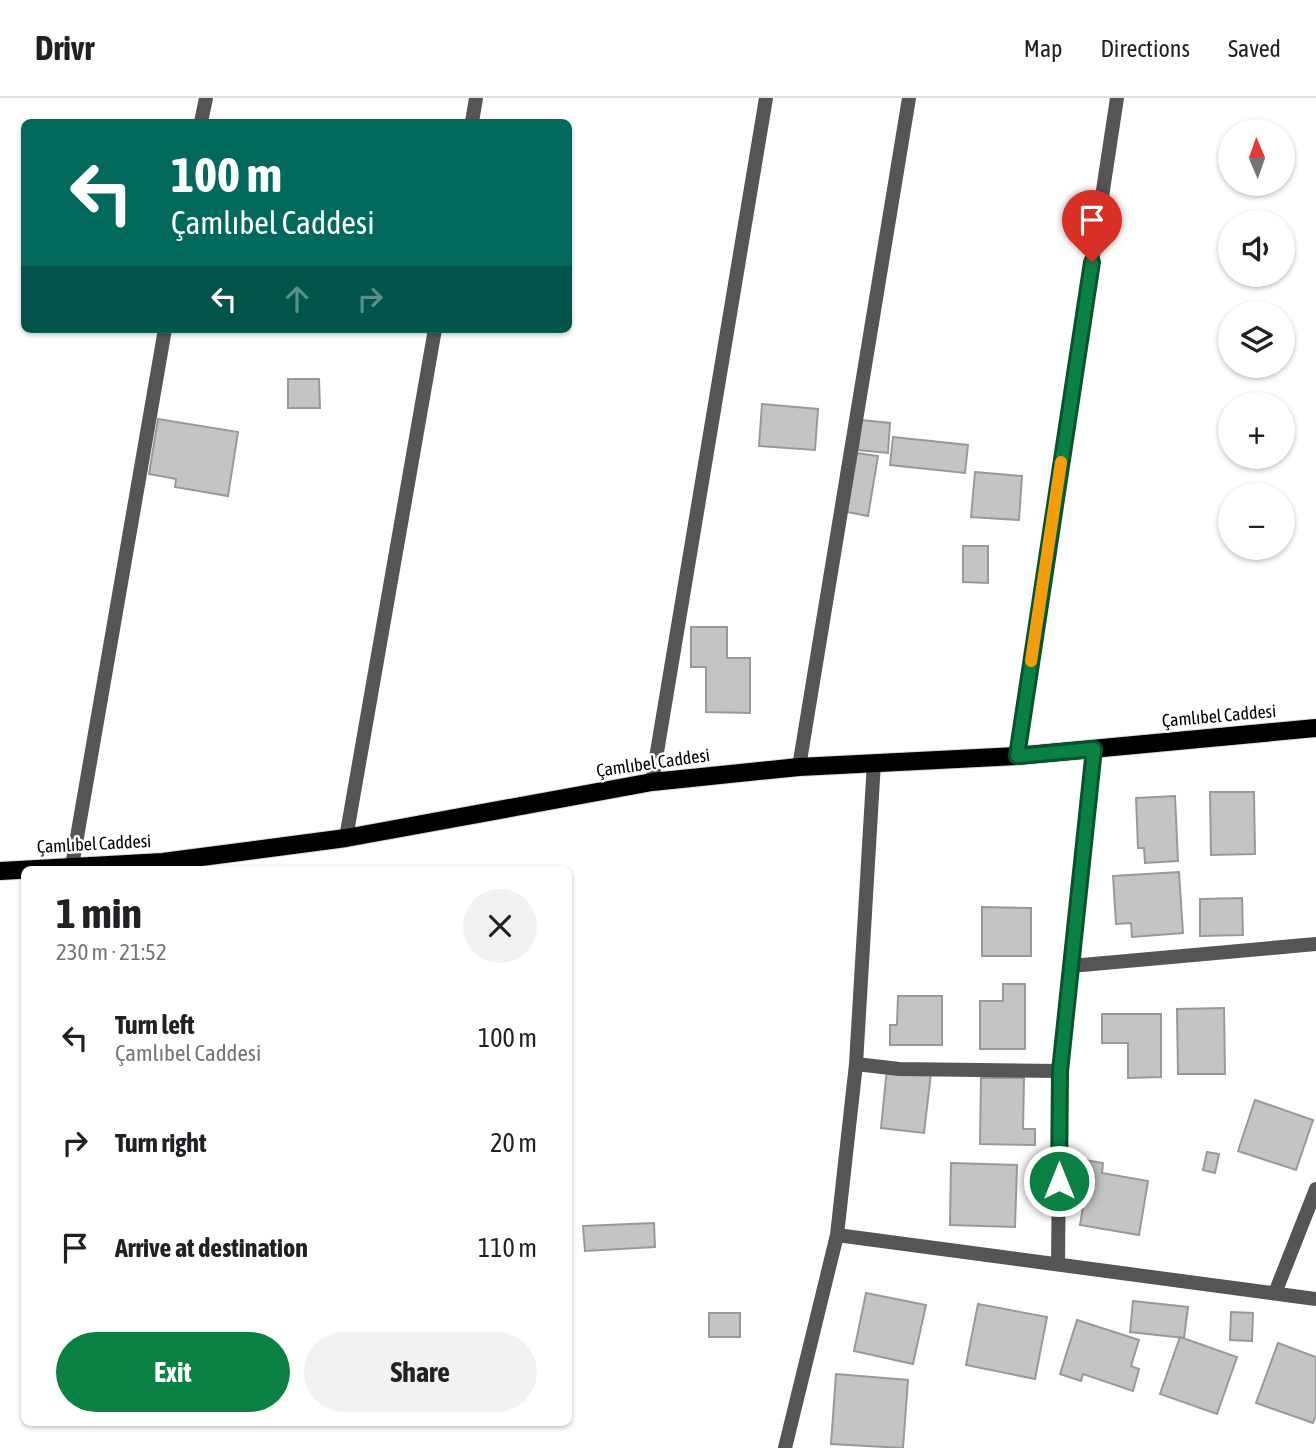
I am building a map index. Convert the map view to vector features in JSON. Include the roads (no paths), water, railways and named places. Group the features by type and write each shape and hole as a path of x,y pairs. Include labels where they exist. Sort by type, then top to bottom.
{"main road":[{"name":"Çamlıbel Caddesi","path":"72,866 163,862 346,838 652,782 799,767 1017,756 1316,728"},
{"name":"Çamlıbel Caddesi","path":"0,871 21,870"}],"street":[{"path":"202,119 206,98"},
{"path":"472,119 476,98"},
{"path":"652,782 766,98"},
{"path":"799,767 909,98"},
{"path":"1017,756 1117,98"},
{"path":"72,866 164,333"},
{"path":"346,838 435,333"},
{"path":"1058,1264 1060,1071 1094,749"},
{"path":"785,1448 837,1235 856,1064 874,762"},
{"path":"1070,967 1316,944"},
{"path":"856,1064 899,1069 1060,1071"},
{"path":"1275,1293 1316,1189"},
{"path":"837,1235 1316,1298"}]}
